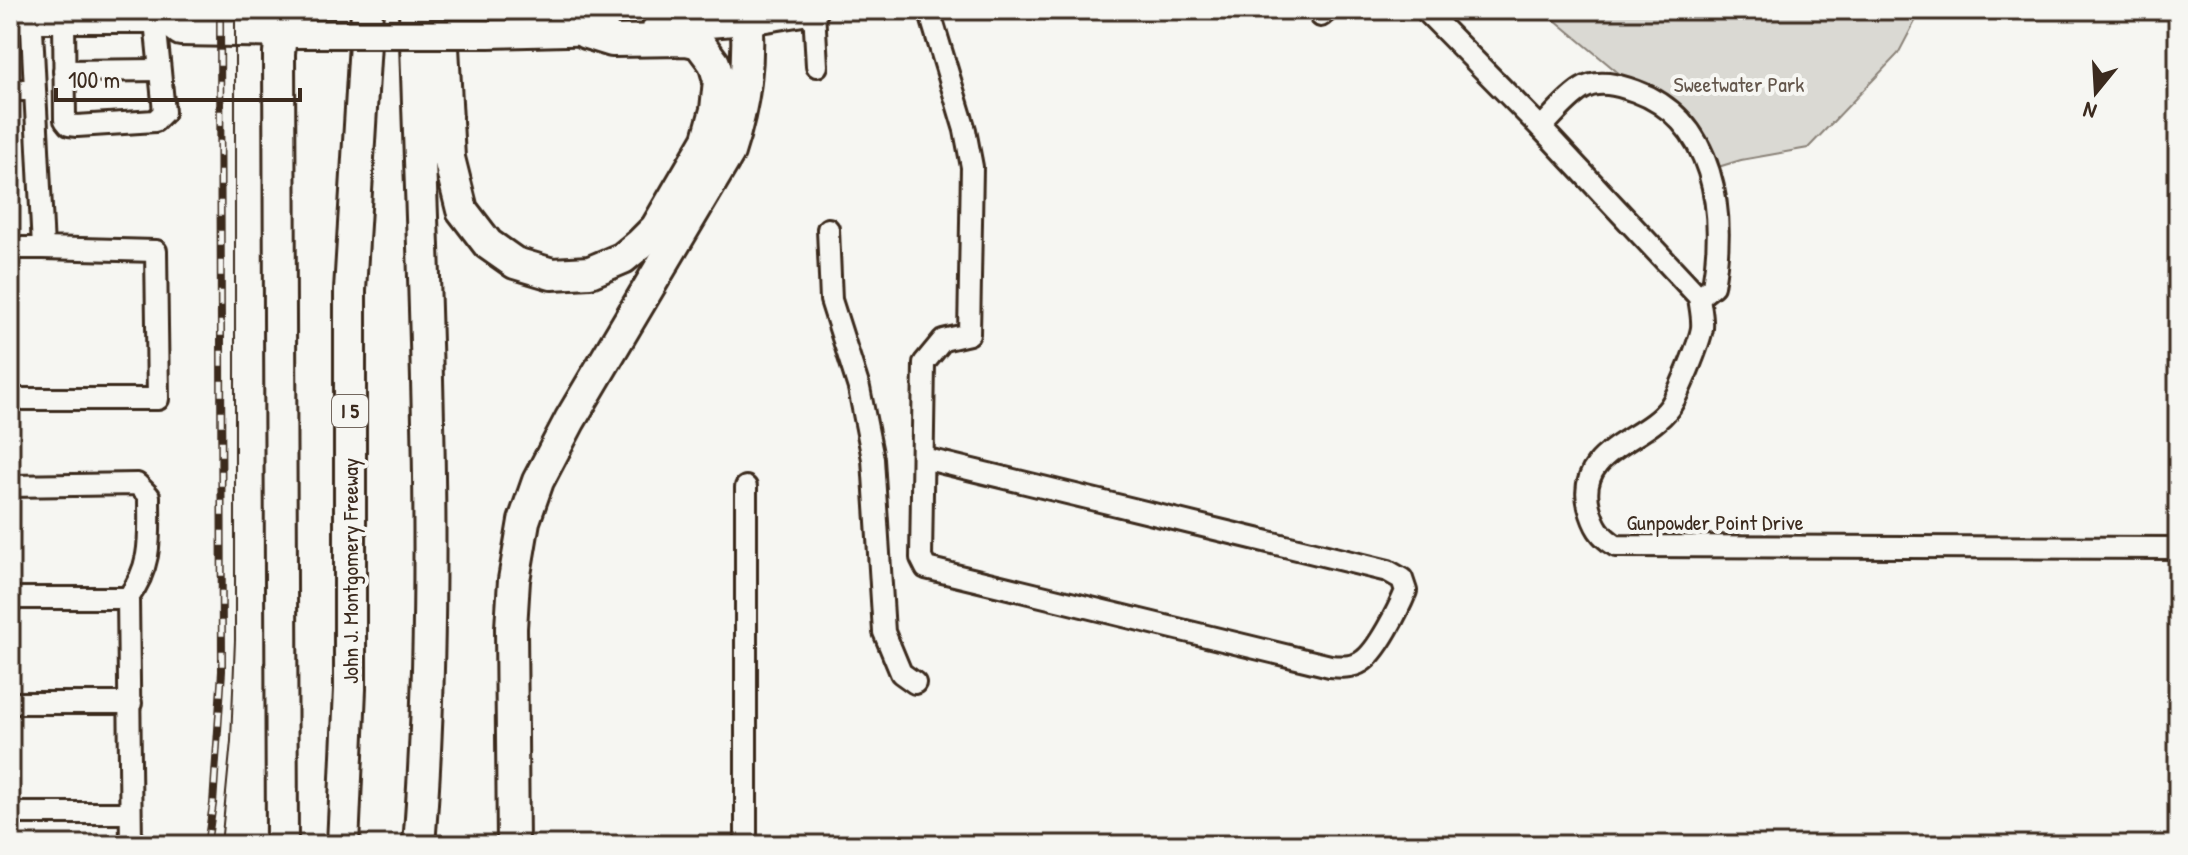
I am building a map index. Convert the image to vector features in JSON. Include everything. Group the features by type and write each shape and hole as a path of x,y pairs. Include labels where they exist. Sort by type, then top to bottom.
{"highway":[{"name":"John J. Montgomery Freeway","path":"343,845 350,689 350,290 367,10"},
{"path":"415,10 429,552 427,749 419,845"},
{"path":"441,10 449,158 462,210 488,244 515,263 552,274 590,272 623,258 656,228 708,139 716,110 719,80 714,63 699,43 686,40 612,41 586,33"},
{"path":"513,845 511,628 514,580 524,521 538,481 570,420 729,152 742,113 748,53 747,16"},
{"path":"282,845 279,53 288,26"},
{"path":"272,845 282,798"},
{"path":"335,845 345,813"}],"main road":[{"path":"24,16 64,19 161,14 180,32 288,26 488,34 586,33 814,10"}],"street":[{"path":"814,10 817,66"},
{"path":"923,458 1388,571 1402,579 1406,591 1374,648 1363,662 1346,668 926,568 921,558 924,363 943,340 969,334 972,167 965,130 929,10"},
{"path":"1425,10 1541,128 1699,297 1713,286 1716,199 1703,152 1689,130 1671,111 1652,98 1614,85 1596,83 1580,90 1541,128"},
{"path":"64,19 65,120 69,125 77,126 155,121 164,112 159,70 161,14"},
{"path":"24,16 34,90 43,248"},
{"path":"64,71 159,70"},
{"path":"10,90 34,90"},
{"path":"828,229 831,300 859,388 873,459 884,632 901,673 915,683"},
{"path":"10,248 156,251 158,399 10,399"},
{"name":"Gunpowder Point Drive","path":"1699,297 1702,327 1668,409 1612,449 1599,462 1590,479 1587,497 1592,520 1601,536 1616,546 2178,548"},
{"path":"10,486 137,484 149,496 149,558 138,586 128,598 131,845"},
{"path":"746,487 746,845"},
{"path":"10,598 128,598"},
{"path":"10,703 131,703"},
{"path":"10,813 130,813"}],"green space":[{"name":"Sweetwater Park","path":"1543,10 1921,10 1898,54 1808,148 1718,167 1621,75"}],"tram line":[{"path":"221,845 231,741 235,640 235,10"}],"railway":[{"path":"207,845 213,804 222,671 220,10"}]}
